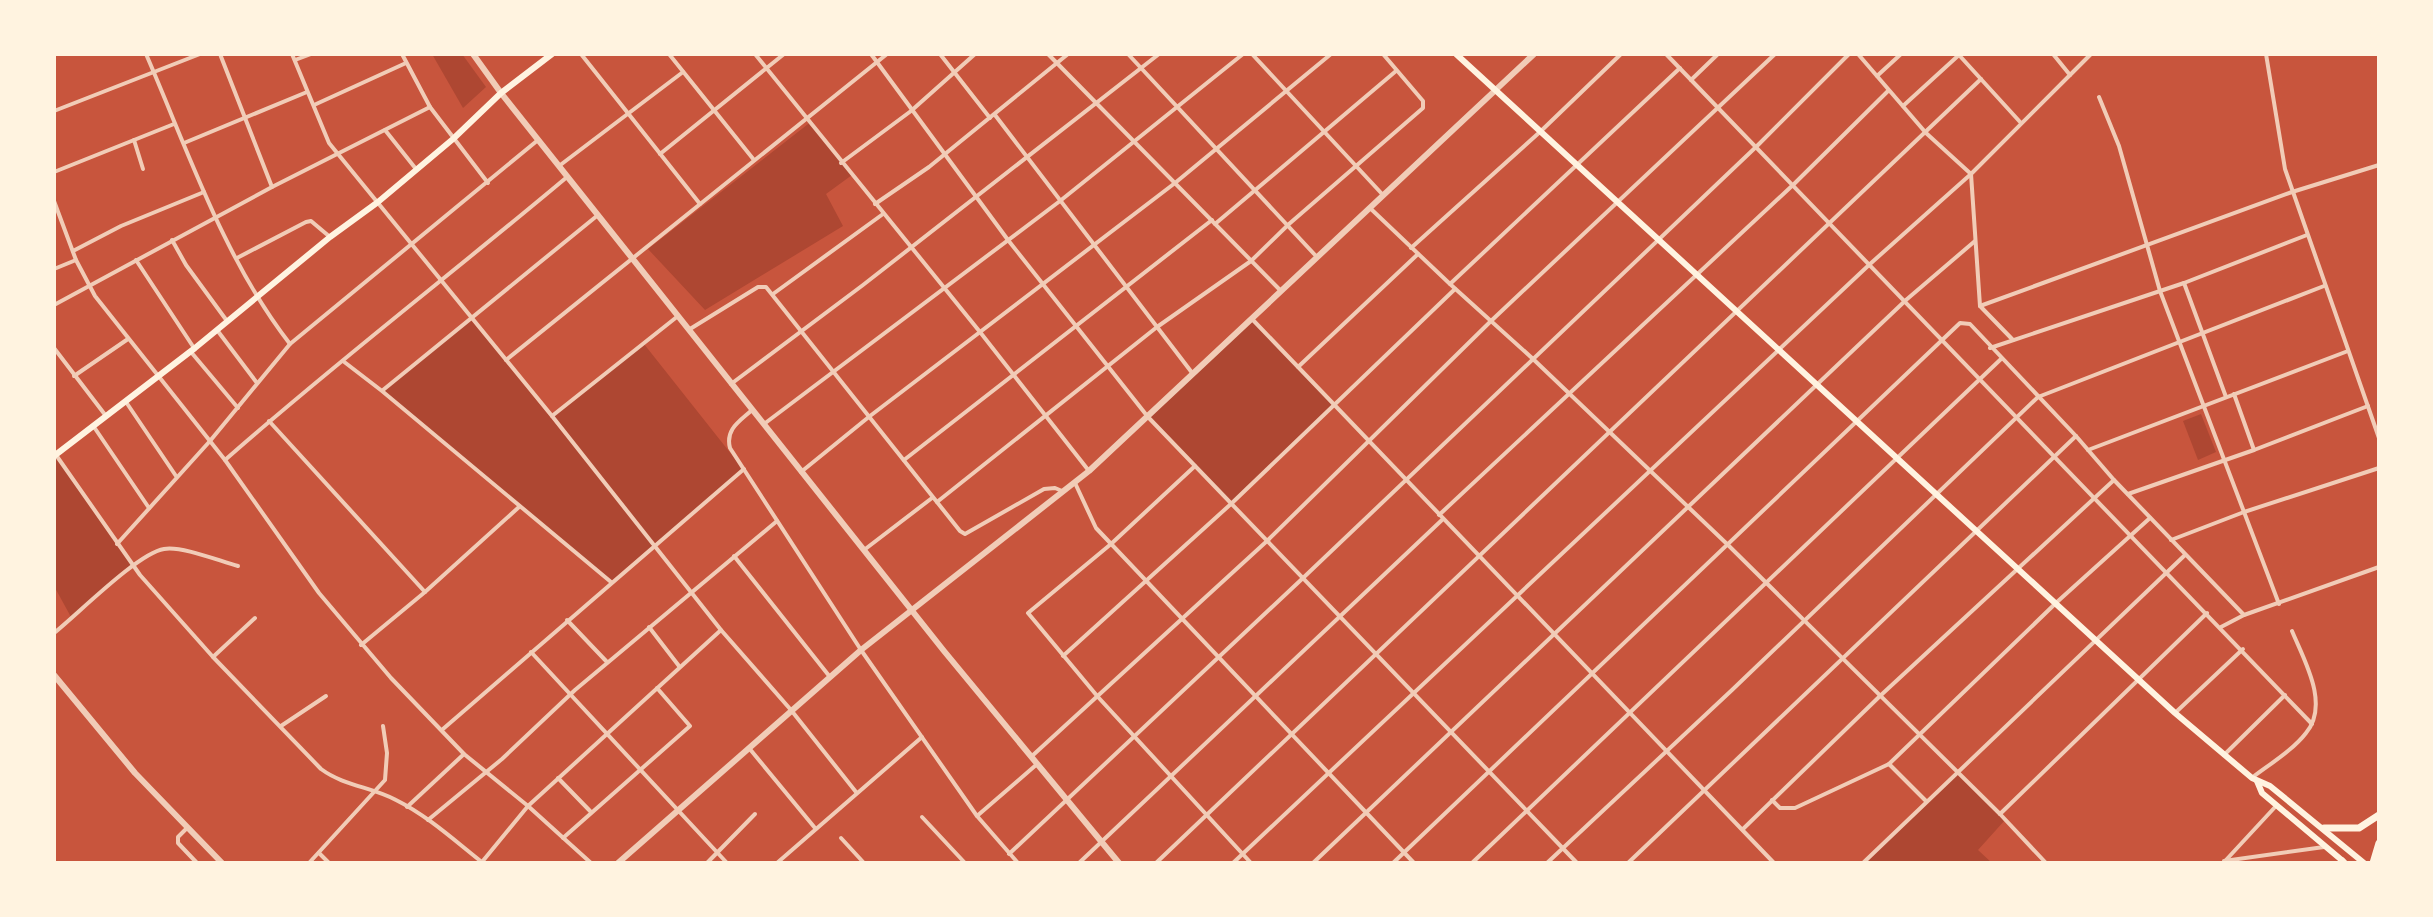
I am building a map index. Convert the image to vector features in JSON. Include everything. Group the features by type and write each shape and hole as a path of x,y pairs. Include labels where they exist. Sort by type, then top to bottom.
{"main road":[{"path":"55,456 378,202 453,139 501,93 552,54"},
{"path":"1456,54 2175,713 2254,780 2276,806 2343,862"},
{"path":"2254,780 2270,786 2364,863"},
{"path":"2324,828 2359,828 2379,815"},
{"path":"2373,863 2379,843"}],"street":[{"path":"146,54 216,218 256,298 290,344"},
{"path":"54,111 200,54"},
{"path":"220,54 272,187"},
{"path":"292,54 329,143 552,416 690,592 856,792"},
{"path":"294,60 311,54"},
{"path":"402,54 430,107 488,183"},
{"path":"473,54 801,472 1119,863"},
{"path":"581,54 700,204"},
{"path":"669,54 754,160"},
{"path":"755,54 1089,471"},
{"path":"660,154 784,54"},
{"path":"871,54 1042,285 1148,417 1577,863"},
{"path":"506,360 887,54"},
{"path":"940,54 1027,158 1193,374"},
{"path":"841,163 911,111 975,54"},
{"path":"1048,54 1280,290"},
{"path":"875,204 945,154 1068,54"},
{"path":"1128,54 1316,256"},
{"path":"731,384 1159,54"},
{"path":"764,424 1060,201 1243,54"},
{"path":"1252,54 1383,195"},
{"path":"801,472 1175,183 1331,54"},
{"path":"864,550 935,500 1157,327 1251,261 1423,108 1423,101 1383,54"},
{"path":"618,863 861,650 1089,471 1534,54"},
{"path":"1411,248 1621,54"},
{"path":"1666,54 2312,724"},
{"path":"1691,80 1718,54"},
{"path":"1032,756 1267,541 1491,321 1775,54"},
{"path":"1009,854 1407,480 1849,54"},
{"path":"1858,54 1926,133 1971,174 1980,306 2013,340"},
{"path":"1877,76 1901,54"},
{"path":"1903,106 1960,54 2021,123"},
{"path":"2053,54 2070,75"},
{"path":"1233,863 1870,264 1971,174 2091,54"},
{"path":"2266,54 2285,169 2379,438"},
{"path":"313,106 406,63"},
{"path":"1450,284 1680,68"},
{"path":"904,460 1256,189 1397,71"},
{"path":"559,166 683,72"},
{"path":"1156,863 1981,79"},
{"path":"1079,863 1889,91"},
{"path":"184,143 307,92"},
{"path":"2099,97 2119,146 2160,291 2279,604"},
{"path":"54,305 272,187 430,107"},
{"path":"54,172 175,123"},
{"path":"385,130 416,169"},
{"path":"134,140 143,169"},
{"path":"117,544 210,441 290,344 538,140"},
{"path":"1980,306 2292,192 2379,165"},
{"path":"225,460 567,177"},
{"path":"73,251 121,226 204,192"},
{"path":"54,201 87,285 225,460 319,593 361,645 464,754 591,863"},
{"path":"1369,207 1727,544 2046,863"},
{"path":"773,294 883,214"},
{"path":"382,391 598,215"},
{"path":"237,258 306,222 317,224 330,237"},
{"path":"1990,348 2184,283 2307,235"},
{"path":"172,240 186,265 227,321"},
{"path":"1313,863 1906,300 1975,241"},
{"path":"1298,367 1418,254"},
{"path":"54,269 76,260"},
{"path":"136,260 192,350 238,408"},
{"path":"2184,283 2226,397"},
{"path":"1547,863 2038,397 2324,286"},
{"path":"689,330 758,287 766,287 965,534 1044,489 1055,488 1064,492"},
{"path":"1063,656 1232,503 1455,289"},
{"path":"552,416 678,316"},
{"path":"1252,319 1774,863"},
{"path":"1393,863 1960,323 1965,322 2076,436 2114,480 2244,615"},
{"path":"217,330 257,383"},
{"path":"74,376 128,339"},
{"path":"54,348 107,417"},
{"path":"2088,450 2348,351"},
{"path":"1472,863 2001,359"},
{"path":"343,361 611,582"},
{"path":"2234,394 2254,450"},
{"path":"126,402 176,476"},
{"path":"2128,494 2368,406"},
{"path":"752,410 728,435 730,448 861,650 977,816 1018,863"},
{"path":"269,421 425,592"},
{"path":"94,427 149,508"},
{"path":"1628,863 2076,436"},
{"path":"55,456 133,566 213,657 328,774 393,798 428,820 482,862 528,806 721,630"},
{"path":"1196,466 1111,544 1028,613 1098,697 1251,863"},
{"path":"2171,540 2244,512 2379,468"},
{"path":"442,730 744,469"},
{"path":"1742,829 1880,696 2114,480"},
{"path":"1075,483 1091,518 1111,544 1414,863"},
{"path":"361,645 519,507"},
{"path":"1772,800 1780,808 1795,808 1889,764 2057,602 2150,518"},
{"path":"428,820 487,773 607,662 777,521"},
{"path":"54,633 133,566 163,549 174,549 238,566"},
{"path":"1863,863 2185,555"},
{"path":"734,556 830,677"},
{"path":"2221,627 2244,615 2379,567"},
{"path":"2000,814 2207,613"},
{"path":"213,657 255,618"},
{"path":"567,620 607,662"},
{"path":"649,627 680,667"},
{"path":"2254,780 2305,735 2312,724 2316,699 2314,687 2292,631"},
{"path":"2175,713 2243,649"},
{"path":"531,652 727,863"},
{"path":"54,675 103,737 222,863"},
{"path":"563,838 690,726 657,688"},
{"path":"2224,755 2285,695"},
{"path":"281,726 326,696"},
{"path":"309,863 385,780 387,769 383,726"},
{"path":"777,863 922,737"},
{"path":"749,748 815,828"},
{"path":"407,807 464,754"},
{"path":"977,816 1038,763"},
{"path":"1889,764 1926,801"},
{"path":"558,778 591,812"},
{"path":"2223,862 2276,806"},
{"path":"707,863 755,814"},
{"path":"922,817 965,863"},
{"path":"187,828 178,837 178,843 197,863"},
{"path":"841,838 864,863"},
{"path":"2223,862 2326,847"},
{"path":"319,853 329,863"}],"shaded area":[{"path":"432,54 462,54 486,87 463,108"},
{"path":"812,121 852,175 826,194 843,226 705,310 648,249"},
{"path":"471,320 651,540 553,416 644,344 743,469 611,581 383,391"},
{"path":"1252,320 1334,405 1232,503 1149,417"},
{"path":"2201,414 2216,452 2198,460 2183,421"},
{"path":"56,457 133,566 71,617 54,586"},
{"path":"1957,773 2005,820 1978,850 1992,863 1864,863"}]}
